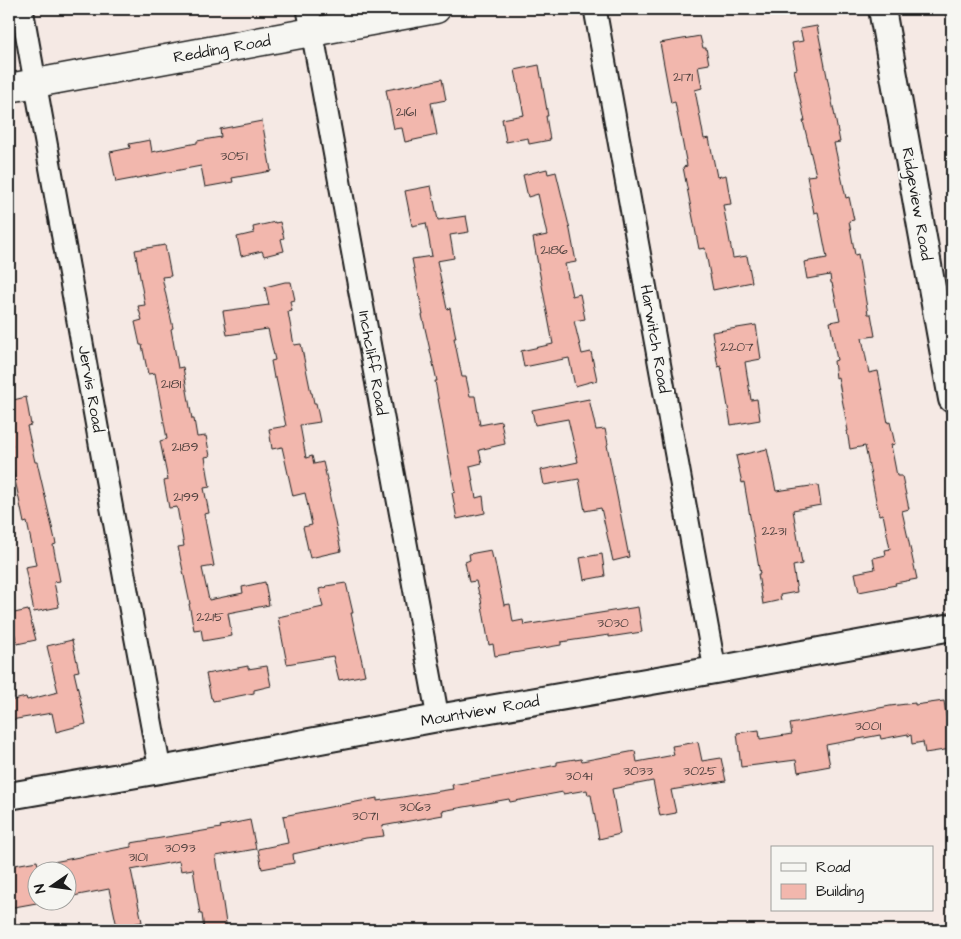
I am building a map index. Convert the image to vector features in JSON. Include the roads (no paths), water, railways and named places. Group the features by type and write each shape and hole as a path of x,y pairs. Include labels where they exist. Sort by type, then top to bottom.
{"main road":[{"name":"Redding Road","path":"9,88 310,20 436,9"}],"street":[{"name":"Jervis Road","path":"22,9 160,770"},
{"name":"Harwitch Road","path":"595,9 715,670"},
{"name":"Ridgeview Road","path":"882,9 952,398"},
{"name":"Inchcliff Road","path":"310,20 438,718"},
{"name":"Mountview Road","path":"9,796 952,627"}]}
